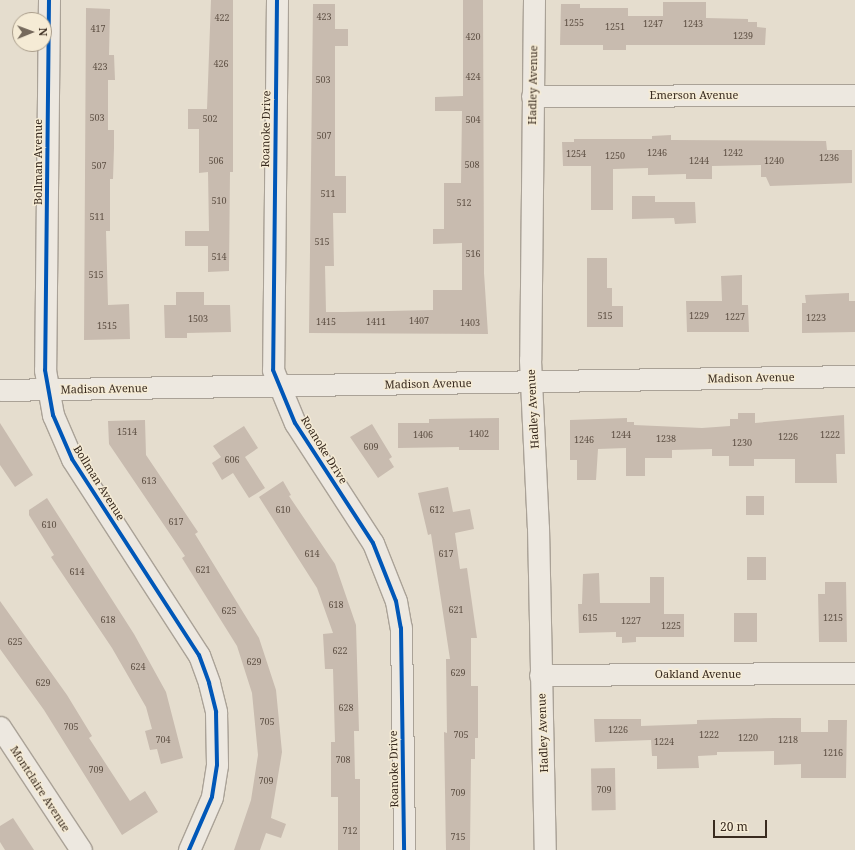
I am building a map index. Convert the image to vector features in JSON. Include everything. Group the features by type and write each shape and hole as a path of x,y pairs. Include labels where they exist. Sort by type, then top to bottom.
{"street":[{"name":"Bollman Avenue","path":"49,0 45,370 53,415 72,459 199,655 209,683 216,712 217,765 212,797 189,850"},
{"name":"Roanoke Drive","path":"277,0 272,370 308,445 373,543 396,601 401,628 404,850"},
{"name":"Hadley Avenue","path":"534,0 532,96 533,382 540,675 546,818 545,850"},
{"name":"Emerson Avenue","path":"532,96 855,95"},
{"name":"Madison Avenue","path":"0,390 855,376"},
{"name":"Oakland Avenue","path":"540,675 855,673"},
{"name":"Montclaire Avenue","path":"0,727 81,850"},
{"name":"Hadley Avenue","path":"546,818 556,850"}],"building":[{"path":"211,0 233,0 233,172 230,172 229,271 208,272 208,246 185,246 185,231 209,231 208,172 199,173 199,129 188,129 188,109 207,109"},
{"path":"463,0 483,0 484,273 488,334 309,333 313,4 335,4 335,29 348,29 348,46 335,46 335,176 346,176 346,213 333,213 334,266 325,266 326,312 433,310 433,290 462,290 462,243 433,244 433,229 444,229 444,183 461,183 462,111 435,111 435,97 463,96"},
{"path":"663,2 706,2 706,18 748,19 748,22 757,22 757,27 766,28 765,45 626,45 626,50 603,50 603,45 560,45 561,4 580,4 580,8 628,8 628,16 663,16"},
{"path":"86,8 110,9 109,55 114,55 115,80 108,80 108,130 114,130 114,148 113,179 110,179 110,231 106,231 108,305 129,304 130,339 84,340"},
{"path":"671,135 671,140 826,141 827,150 852,150 852,183 770,186 766,177 761,177 761,165 712,166 712,179 686,179 686,174 648,175 648,168 613,169 613,210 591,210 591,166 563,166 562,142 574,142 574,139 652,139 652,136"},
{"path":"632,196 655,196 655,202 695,202 696,223 675,224 674,218 632,219"},
{"path":"587,258 607,258 607,288 612,288 612,306 623,306 623,327 587,327"},
{"path":"742,275 742,305 748,305 749,332 687,332 686,301 722,301 721,276"},
{"path":"176,292 204,292 204,305 230,305 231,332 187,333 187,338 165,338 164,305 176,305"},
{"path":"849,293 849,301 855,301 855,332 802,333 802,303 806,303 805,295"},
{"path":"738,413 755,413 755,423 844,415 845,454 836,454 837,483 795,483 795,459 754,459 754,466 729,466 729,456 712,456 712,449 672,450 672,458 645,458 645,476 626,476 626,448 598,449 596,480 577,480 577,460 570,460 570,420 627,418 627,422 634,422 634,425 702,428 730,426 730,419 738,419"},
{"path":"499,418 499,450 459,450 459,447 398,448 398,423 429,423 429,419"},
{"path":"145,420 146,455 198,532 195,534 259,638 276,690 282,752 271,818 286,824 281,838 266,833 260,850 234,850 251,800 258,755 252,693 237,646 182,558 185,556 109,444 108,421"},
{"path":"0,423 33,475 15,487 0,465"},
{"path":"372,424 392,457 389,459 394,467 378,478 350,437"},
{"path":"244,426 258,448 245,457 265,488 249,498 233,473 222,480 212,463 221,457 213,446"},
{"path":"283,481 291,495 289,496 335,564 356,625 359,731 354,731 355,779 360,779 360,850 338,850 338,797 331,797 331,742 335,742 333,669 325,669 323,634 333,633 317,588 259,497"},
{"path":"448,487 453,512 470,509 474,529 455,533 460,569 467,568 477,638 471,638 471,686 478,686 478,738 475,738 475,759 471,759 470,850 446,850 444,732 447,733 446,659 450,659 431,534 428,535 418,493"},
{"path":"746,496 764,496 764,515 746,515"},
{"path":"47,498 134,634 166,692 183,758 161,764 157,749 150,750 145,731 152,729 146,707 112,648 51,557 54,555 29,515 29,510"},
{"path":"747,557 766,557 766,580 747,580"},
{"path":"599,573 600,603 650,603 650,577 664,577 664,614 684,614 684,637 636,637 636,642 622,643 622,637 616,637 616,632 579,633 578,604 582,604 583,574"},
{"path":"825,582 846,582 847,642 819,642 818,594 825,594"},
{"path":"0,601 67,695 92,736 89,738 130,801 145,791 158,812 122,835 44,710 0,649"},
{"path":"734,613 757,613 757,642 734,642"},
{"path":"801,718 801,732 828,732 828,720 847,720 846,778 801,778 801,764 774,765 774,751 717,752 717,755 698,756 699,768 657,769 657,756 652,756 651,740 595,742 594,719 641,719 641,726 697,724 697,720"},
{"path":"591,768 615,768 616,810 592,810"},
{"path":"13,818 34,850 5,850 0,842 0,826"}],"cycle path":[{"path":"49,0 45,370 53,415 72,459 199,655 209,683 216,712 217,765 212,797 189,850"},
{"path":"277,0 273,370 295,423 373,543 396,601 401,628 404,850"}]}
